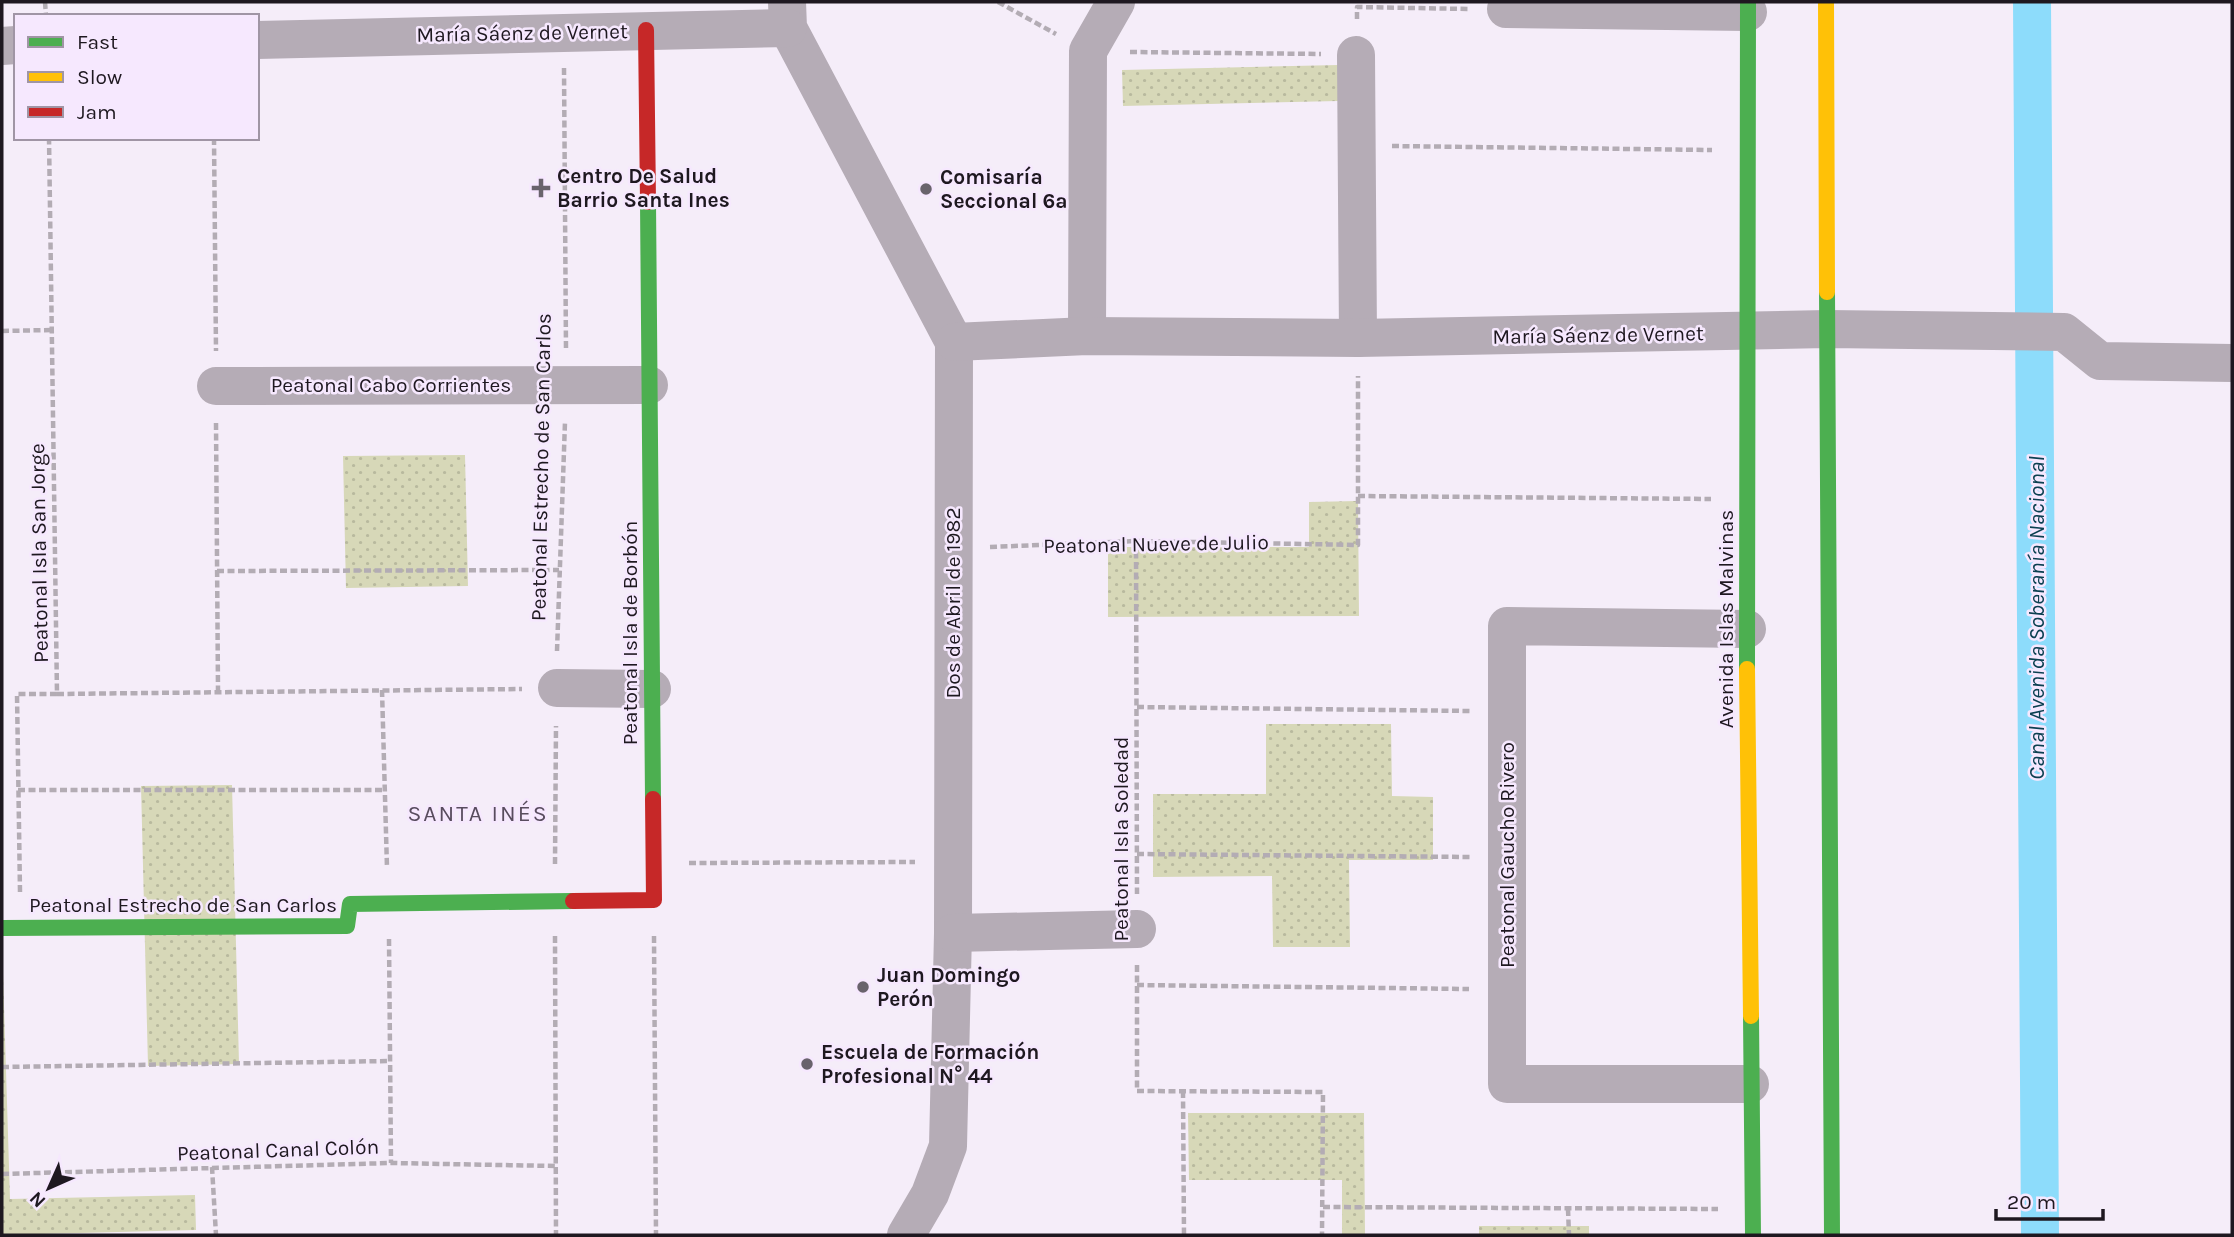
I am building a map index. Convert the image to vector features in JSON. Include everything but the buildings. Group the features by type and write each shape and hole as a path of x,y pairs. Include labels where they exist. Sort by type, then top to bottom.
{"street":[{"path":"1087,336 1088,51 1116,2"},
{"path":"1826,2 1832,1235"},
{"path":"1506,9 1748,7"},
{"name":"Avenida Islas Malvinas","path":"1748,7 1747,629 1750,1084 1754,1235"},
{"name":"María Sáenz de Vernet","path":"259,40 646,30 787,15"},
{"name":"Dos de Abril de 1982","path":"787,15 954,342 951,862 953,933 947,1146 930,1194 906,1235"},
{"name":"Peatonal Isla de Borbón","path":"646,30 654,900"},
{"path":"1356,55 1358,338"},
{"name":"María Sáenz de Vernet","path":"954,342 1087,336 1358,338 1747,333 1826,329 2064,332 2099,360 2232,363"},
{"name":"Peatonal Cabo Corrientes","path":"216,386 649,384"},
{"name":"Peatonal Gaucho Rivero","path":"1747,629 1507,626 1507,1084 1750,1084"},
{"path":"557,688 652,689"},
{"name":"Peatonal Estrecho de San Carlos","path":"2,928 347,926 350,904 654,900"},
{"path":"953,933 1137,929"}],"path":[{"path":"998,2 1088,51 1356,55 1357,7 1506,9"},
{"name":"Peatonal Estrecho de San Carlos","path":"556,1235 557,688 566,385 564,32"},
{"name":"Peatonal Isla San Jorge","path":"21,928 17,694 57,694 49,140"},
{"path":"1356,146 1749,151"},
{"path":"2,331 52,330"},
{"path":"1358,338 1358,496 1747,499"},
{"name":"Peatonal Nueve de Julio","path":"954,549 1136,541 1358,545 1358,496"},
{"name":"Peatonal Isla Soledad","path":"1136,541 1137,1091 1183,1091"},
{"path":"217,571 559,570"},
{"path":"57,694 557,688"},
{"path":"1137,707 1506,711"},
{"path":"18,790 384,790"},
{"path":"1137,853 1507,858"},
{"path":"653,864 951,862"},
{"path":"654,900 656,1235"},
{"path":"1137,985 1507,989"},
{"path":"2,1067 390,1061"},
{"path":"1184,1235 1183,1091 1323,1091 1322,1235"},
{"name":"Peatonal Canal Colón","path":"2,1174 391,1163 556,1166"},
{"path":"212,1167 216,1235"},
{"path":"1323,1208 1753,1209"},
{"path":"1568,1209 1569,1235"}],"green space":[{"path":"1338,65 1338,101 1123,106 1122,70"},
{"path":"465,455 468,586 346,588 343,456"},
{"path":"1358,501 1359,616 1108,617 1108,547 1309,547 1309,502"},
{"path":"1266,724 1391,724 1392,796 1433,797 1433,860 1349,860 1350,947 1273,947 1272,876 1153,877 1153,794 1266,794"},
{"path":"232,785 239,1064 148,1066 141,786"},
{"path":"2,941 10,1199 195,1195 196,1230 2,1235"},
{"path":"1188,1113 1364,1113 1365,1235 1342,1235 1342,1180 1189,1180"},
{"path":"1479,1226 1589,1226 1589,1235 1479,1235"}],"waterway":[{"name":"Canal Avenida Soberanía Nacional","path":"2032,2 2040,1235"}],"traffic: fast":[{"path":"1747,669 1748,2"},
{"path":"648,202 653,799"},
{"path":"1827,292 1832,1235"},
{"path":"2,928 347,926 350,904 573,901"},
{"path":"1751,1016 1753,1235"}],"traffic: slow":[{"path":"1826,2 1827,292"},
{"path":"1747,669 1751,1016"}],"traffic: jam":[{"path":"646,30 648,202"},
{"path":"573,901 654,900 653,799"}],"place":[{"name":"Centro De Salud Barrio Santa Ines","path":"541,188"},
{"name":"Comisaría Seccional 6ª","path":"926,189"},
{"name":"Juan Domingo Perón","path":"863,987"},
{"name":"Escuela de Formación Profesional N° 44","path":"807,1064"}],"district":[{"name":"SANTA INÉS","path":"478,813"}]}
